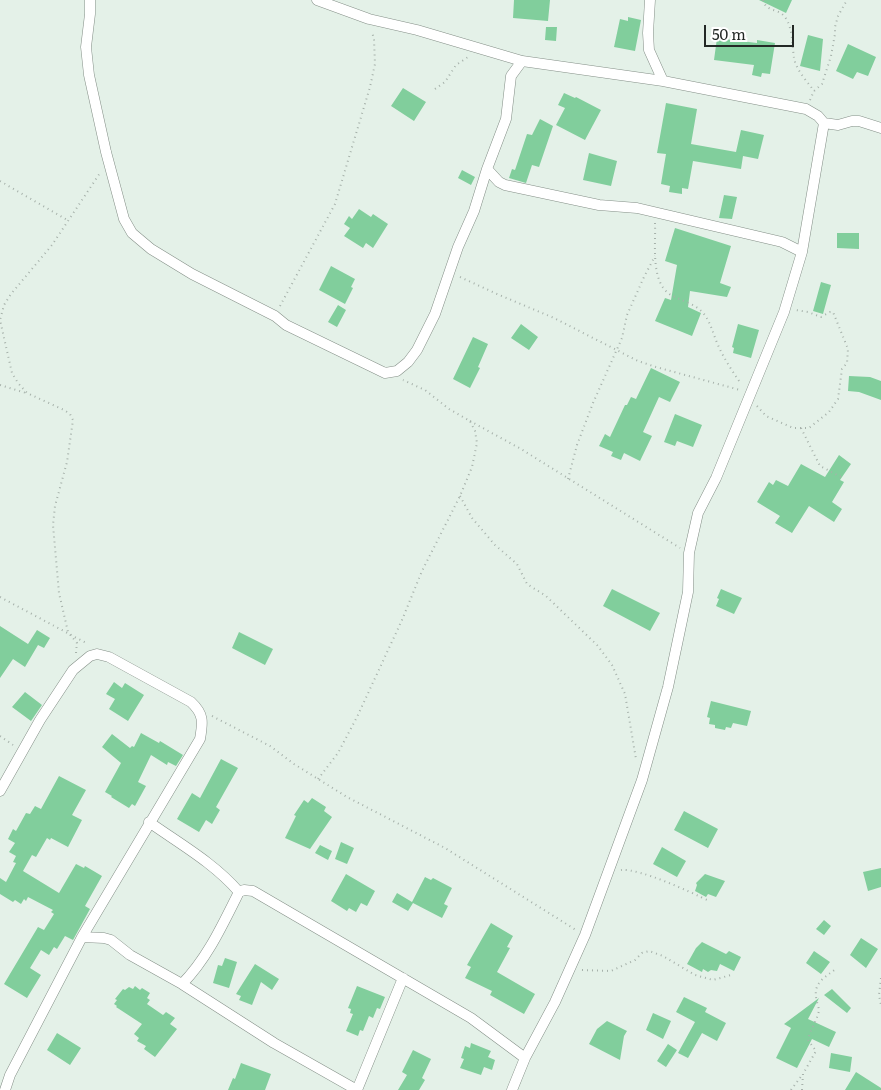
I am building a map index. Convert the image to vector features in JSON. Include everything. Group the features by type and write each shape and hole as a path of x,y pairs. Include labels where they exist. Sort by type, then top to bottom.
{"street":[{"path":"90,0 86,48 88,75 124,220 132,233 151,249 192,274 275,316 286,324 385,372 397,370 408,362 417,350 435,314 506,119 511,76 522,61"},
{"path":"317,0 369,19 417,30 522,61 663,81 806,109 818,116 824,123 838,125 859,121 881,128"},
{"path":"650,0 649,50 663,81"},
{"path":"512,1090 525,1058 555,1002 585,935 642,780 668,687 688,592 689,553 698,513 716,478 748,395 784,312 802,252 824,123"},
{"path":"487,169 499,182 505,184 599,205 637,208 655,212 782,242 802,252"},
{"path":"0,791 21,751 73,670 90,656 97,654 109,657 191,702 200,710 203,725 200,739 82,937 14,1067 6,1090"},
{"path":"149,822 214,867 239,892"},
{"path":"182,984 193,974 205,956 239,892 244,890 253,891 471,1018 525,1058"},
{"path":"82,937 110,940 130,955 182,984 274,1043 357,1090 403,978"}],"path":[{"path":"763,0 767,8 784,16 789,25 794,60 799,71 814,91"},
{"path":"806,109 814,91 822,84 831,56 838,16 847,0"},
{"path":"275,316 309,249 335,204 341,186 358,131 375,64 374,40 369,19"},
{"path":"435,89 444,82 456,65 480,48"},
{"path":"28,393 18,383 12,373 0,320 4,305 69,222 81,199 98,178 106,152"},
{"path":"0,181 69,222"},
{"path":"655,212 659,280 664,289 669,294 696,307 703,313 710,324 718,346 733,372 748,395 766,416 793,428 808,428 818,423 829,412 838,398 842,369 847,363 848,349 833,312 821,317 799,310 784,312"},
{"path":"568,479 577,445 592,403 622,338 627,315 656,254"},
{"path":"449,272 554,318 596,338 616,351 656,367 748,395"},
{"path":"403,380 425,390 449,409 497,435 689,553"},
{"path":"0,385 28,393 64,410 70,414 73,420 67,462 55,506 53,525 59,593 68,632 77,643 73,670"},
{"path":"318,778 338,753 357,717 402,620 422,571 472,468 477,443 475,431 470,421"},
{"path":"801,428 820,466 843,478"},
{"path":"460,496 472,518 495,545 517,564 527,584 546,596 598,646 612,665 625,694 633,746 642,780"},
{"path":"0,597 93,647"},
{"path":"200,710 270,746 294,764 347,797 445,848 585,935"},
{"path":"0,736 21,751"},
{"path":"608,872 633,871 690,890 708,902"},
{"path":"570,970 611,972 635,960 642,953 649,952 663,956 695,975 713,980 731,975"},
{"path":"791,1090 816,1051 808,1040 819,1009 814,993 816,987 837,968"},
{"path":"881,978 879,995 881,1005"},
{"path":"802,1090 803,1074"}],"building":[{"path":"514,0 550,0 548,21 513,18"},
{"path":"759,0 792,0 786,13"},
{"path":"628,17 641,20 635,51 614,47 620,19 628,21"},
{"path":"546,27 557,27 556,41 545,40"},
{"path":"808,35 823,39 820,71 800,66"},
{"path":"717,38 757,43 757,40 775,43 770,74 762,73 761,77 752,75 754,65 714,60"},
{"path":"848,44 876,57 868,76 857,72 853,79 836,71"},
{"path":"403,88 426,102 414,121 391,106"},
{"path":"564,93 601,110 585,140 556,125 565,108 558,105"},
{"path":"666,103 697,109 691,144 736,152 741,130 764,135 758,159 743,156 741,169 693,161 688,189 682,188 682,194 669,192 670,186 661,184 666,154 657,153"},
{"path":"540,119 553,126 539,167 532,165 526,183 509,178 512,169 515,170 527,134 532,135"},
{"path":"589,153 617,161 611,186 583,180"},
{"path":"462,170 475,177 471,185 458,178"},
{"path":"724,195 737,197 732,219 719,218"},
{"path":"359,209 371,217 373,214 388,224 373,248 366,243 363,248 344,236 350,228 344,224 349,216 352,219"},
{"path":"675,228 731,246 720,283 731,287 727,297 690,291 688,307 701,313 692,336 655,321 665,298 671,300 677,265 665,261"},
{"path":"837,233 859,233 859,249 837,248"},
{"path":"331,266 355,279 345,304 319,290"},
{"path":"821,282 831,285 823,314 813,311"},
{"path":"338,305 346,310 337,327 328,322"},
{"path":"521,324 538,337 529,350 511,338"},
{"path":"738,324 759,330 751,358 733,353 734,348 732,347"},
{"path":"473,337 488,344 478,367 480,368 470,388 453,379"},
{"path":"651,368 680,382 670,402 659,397 643,432 652,436 640,461 624,453 621,460 611,456 613,452 599,446 605,434 610,437 625,405 627,405 631,397 636,399"},
{"path":"849,376 870,377 881,381 881,400 859,392 848,391"},
{"path":"675,414 702,425 693,447 677,441 675,446 664,442"},
{"path":"839,455 851,464 840,480 844,482 832,502 842,509 834,522 809,506 792,533 775,523 780,516 757,502 769,482 773,485 776,480 788,486 801,464 825,477"},
{"path":"612,589 660,613 650,631 603,606"},
{"path":"721,589 742,598 734,614 716,606"},
{"path":"0,626 28,644 37,630 50,638 44,648 38,645 25,667 13,659 0,678"},
{"path":"239,632 273,649 265,665 232,648"},
{"path":"114,682 122,688 125,683 144,695 128,721 109,709 115,699 106,694"},
{"path":"25,692 42,705 31,721 12,707"},
{"path":"711,701 751,711 747,726 733,723 731,728 726,727 725,730 715,728 715,725 709,724 710,718 707,717"},
{"path":"141,733 159,743 160,741 183,755 176,766 168,762 167,765 151,755 138,782 146,786 135,806 132,804 129,808 105,792 121,763 102,747 112,734 130,748 134,747"},
{"path":"221,759 238,768 216,807 220,810 212,824 206,820 199,832 177,819 192,793 200,798"},
{"path":"59,776 86,790 72,815 82,820 68,847 51,838 50,840 47,838 36,857 32,855 23,871 59,893 76,864 84,868 85,866 102,876 85,906 90,909 73,940 65,936 57,949 54,947 49,955 41,950 30,968 41,975 27,998 4,984 38,927 44,930 54,914 51,912 53,910 28,897 21,904 15,900 13,902 0,894 0,878 6,882 16,863 13,862 16,856 9,852 15,843 8,839 13,829 16,831 26,813 30,814 35,806 41,809"},
{"path":"312,798 326,807 324,811 332,817 310,849 285,838 296,816 294,815 304,800 308,803"},
{"path":"684,811 718,829 708,848 674,830"},
{"path":"341,842 354,848 347,864 335,859"},
{"path":"320,845 332,851 328,860 315,853"},
{"path":"662,847 686,861 677,877 653,864"},
{"path":"881,868 881,887 868,891 863,872"},
{"path":"346,874 375,891 367,906 361,903 356,912 349,908 347,911 331,901"},
{"path":"705,874 725,881 716,897 708,894 706,897 695,891 696,883"},
{"path":"425,877 431,880 433,878 452,888 444,904 448,906 442,918 413,903 408,911 392,902 397,893 412,902"},
{"path":"824,920 831,926 824,935 816,929"},
{"path":"491,923 513,936 507,947 510,948 497,972 535,994 524,1014 490,995 492,991 465,978 471,967 467,965"},
{"path":"861,938 878,949 866,968 850,955"},
{"path":"702,942 726,954 729,951 741,957 734,971 720,964 717,971 711,970 708,972 703,969 702,972 687,964 696,948"},
{"path":"814,951 830,962 821,974 806,963"},
{"path":"225,958 237,962 229,988 213,983 218,965 222,966"},
{"path":"255,964 279,979 272,990 261,982 252,1005 239,1000 241,996 236,994"},
{"path":"135,986 140,990 142,988 150,993 147,998 150,1000 147,1004 163,1015 166,1012 175,1018 170,1024 177,1029 155,1057 144,1049 146,1046 137,1041 139,1038 134,1034 142,1024 114,1004 117,1000 115,999 123,989 125,990 129,987 133,989"},
{"path":"357,986 385,997 380,1009 377,1008 373,1018 369,1016 363,1031 360,1030 358,1036 346,1031 353,1014 350,1013 351,1009 348,1008"},
{"path":"832,989 851,1008 847,1013 824,995"},
{"path":"684,997 707,1008 705,1012 726,1023 717,1041 702,1033 688,1058 678,1053 695,1022 676,1012"},
{"path":"819,998 808,1019 836,1032 829,1047 812,1039 797,1068 776,1058 791,1028 784,1024"},
{"path":"653,1013 671,1021 663,1039 646,1030"},
{"path":"607,1021 627,1031 624,1036 620,1060 589,1044 597,1029"},
{"path":"57,1033 81,1048 70,1065 47,1050"},
{"path":"471,1043 491,1051 488,1057 495,1060 492,1070 484,1067 481,1075 460,1068 464,1059 461,1058 465,1046 470,1048"},
{"path":"668,1044 677,1050 666,1067 657,1061"},
{"path":"413,1050 431,1059 422,1078 425,1080 419,1090 398,1090 407,1075 402,1072"},
{"path":"831,1053 852,1057 850,1072 829,1068"},
{"path":"241,1063 271,1074 265,1090 228,1090 233,1078 235,1079"},
{"path":"856,1072 881,1088 881,1090 845,1090"}]}
